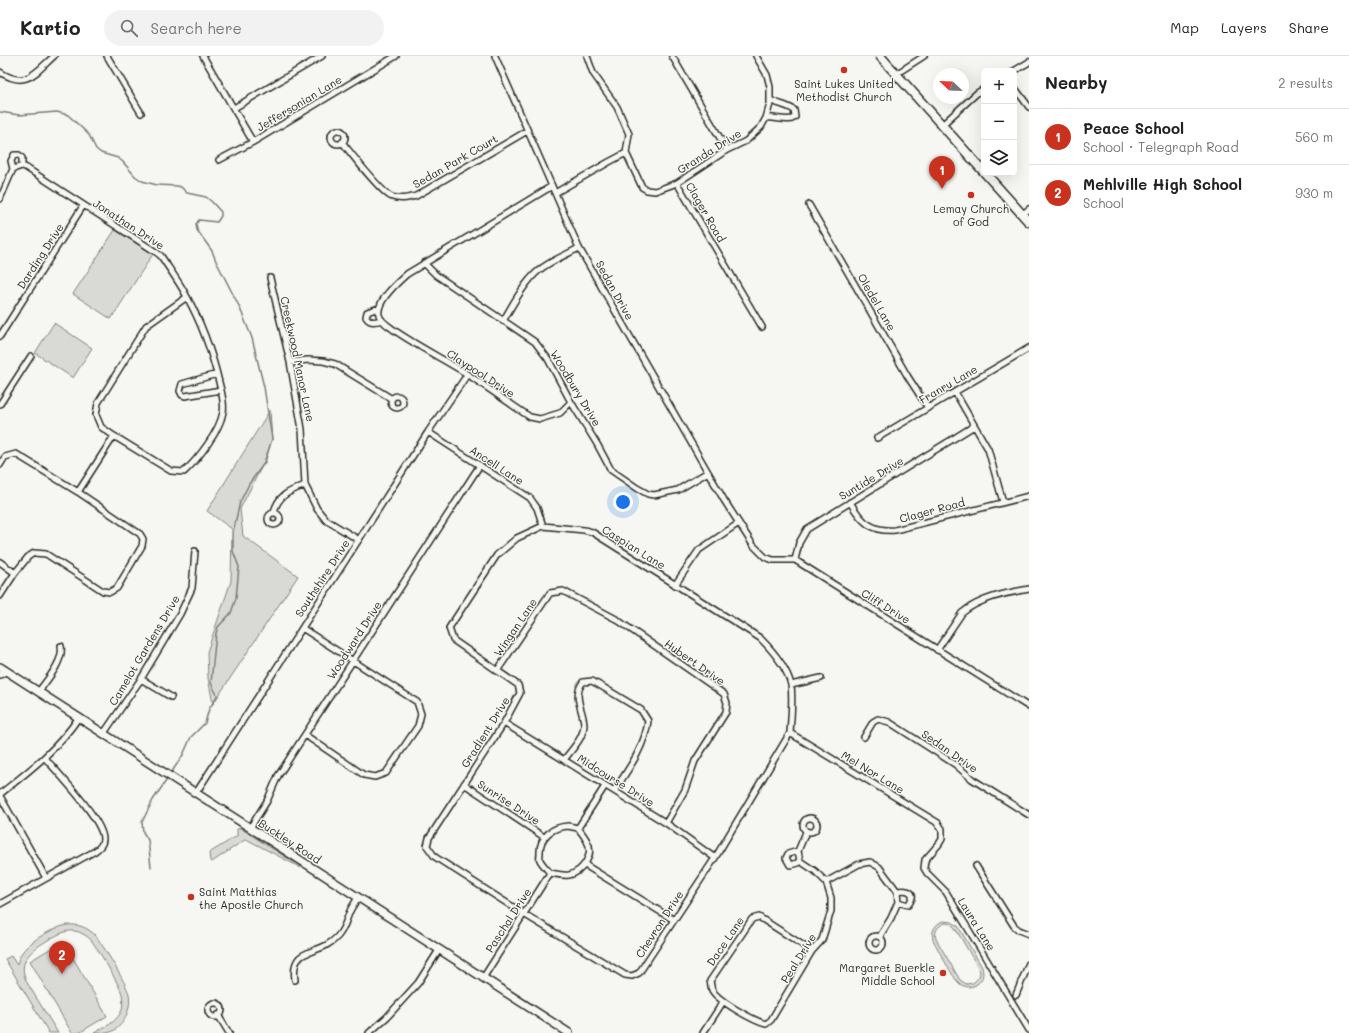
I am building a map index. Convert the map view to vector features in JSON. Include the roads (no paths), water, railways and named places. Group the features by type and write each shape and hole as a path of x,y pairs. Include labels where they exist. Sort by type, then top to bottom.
{"main road":[{"path":"880,56 981,170"},
{"path":"987,176 1029,222"}],"street":[{"path":"0,72 9,78 21,80 32,75 54,56"},
{"path":"108,56 141,113"},
{"path":"203,56 253,142"},
{"path":"234,108 322,56"},
{"name":"Jeffersonian Lane","path":"219,160 253,142 396,56"},
{"name":"Sedan Drive","path":"495,56 579,248 739,523"},
{"path":"555,193 626,153 629,134 617,107 593,73 587,56"},
{"path":"672,56 727,150"},
{"name":"Granda Drive","path":"677,183 727,150 746,141 761,126 766,118 770,100 770,87 767,75 756,56"},
{"path":"896,74 924,56"},
{"path":"1017,69 1029,62"},
{"path":"942,125 977,92 981,90"},
{"path":"1017,91 1029,107"},
{"path":"766,118 774,117 789,120 794,117 794,110 791,107 776,104 770,100"},
{"name":"Sedan Park Court","path":"342,142 379,186 390,196 404,199 416,196 527,131"},
{"name":"Clager Road","path":"626,153 642,186 648,190 655,191 677,183 762,327"},
{"name":"Jonathan Drive","path":"13,169 11,161 14,155 19,155 22,158 22,166 161,256 187,296 205,335 213,357 224,410 221,424 194,462 184,472 171,471 114,436"},
{"path":"0,199 13,169 22,166"},
{"name":"Claypool Drive","path":"552,186 424,263 397,282 385,297 379,308 367,312 366,317 368,320 373,322 382,320 395,331 467,375 530,417 540,419 560,413 571,402"},
{"name":"Oledel Lane","path":"809,205 908,377 928,408"},
{"name":"Darding Drive","path":"0,336 84,206"},
{"path":"1022,215 1029,208"},
{"path":"503,321 532,276 543,267 579,248"},
{"name":"Woodbury Drive","path":"424,263 436,275 535,342 548,359 571,402 611,470 643,491 654,495 678,490 708,472"},
{"name":"Creekwood Manor Lane","path":"270,278 290,362 302,430 305,485 317,509 326,520 359,540"},
{"path":"78,492 114,436 101,427 96,415 98,403 146,326 187,296"},
{"path":"379,308 379,315 382,320"},
{"name":"Franru Lane","path":"877,438 1029,348"},
{"path":"0,404 31,356"},
{"path":"290,362 308,360 323,361 335,364 392,399"},
{"path":"217,374 182,384 180,391 182,395 186,396 221,390"},
{"name":"Southshire Drive","path":"196,793 428,432 467,375"},
{"path":"955,392 988,449 1003,502"},
{"name":"Suntide Drive","path":"795,560 799,543 807,529 974,426"},
{"name":"Ancell Lane","path":"428,432 530,498 537,508 543,526"},
{"path":"0,465 5,457 16,454 78,492 140,534 143,539 142,546 117,588 110,592 103,591 46,554 34,553 28,557 15,573 0,596"},
{"name":"Woodward Drive","path":"250,828 267,801 278,776 480,465"},
{"path":"274,512 275,506 279,500 290,491 305,485"},
{"name":"Clager Road","path":"850,502 858,516 867,525 885,531 895,530 1029,496"},
{"path":"675,585 699,550 739,523 753,545 765,557 778,560 795,560"},
{"name":"Caspian Lane","path":"543,526 592,532 760,638 781,662 791,685"},
{"name":"Gradient Drive","path":"427,846 429,838 504,722 520,693 520,688 518,685 453,640 449,628 496,554 517,538 543,526"},
{"name":"Camelot Gardens Drive","path":"104,733 141,679 180,614 192,588 195,550"},
{"name":"Cliff Drive","path":"795,560 1029,707"},
{"path":"0,562 15,573"},
{"path":"937,650 962,613 967,609 979,602 1029,589"},
{"name":"Hubert Drive","path":"550,593 564,591 616,619 724,694 727,703 726,712 695,761 685,790 666,823"},
{"name":"Wingan Lane","path":"497,671 550,593"},
{"path":"302,628 417,702 421,714 418,726 386,773 375,777 364,775 305,735"},
{"path":"39,691 59,661 61,646"},
{"name":"Buckley Road","path":"0,667 566,1032"},
{"path":"0,675 7,671"},
{"path":"791,685 821,678"},
{"path":"141,679 171,697"},
{"path":"564,760 583,731 584,724 578,700 578,688 583,682 592,681 641,710 648,721 647,732 631,766 614,791"},
{"name":"Chevron Drive","path":"427,846 430,852 435,856 524,914 624,975 632,976 639,973 715,858 790,732 791,685"},
{"path":"46,878 0,795 45,758 64,738 79,717"},
{"name":"Sedan Drive","path":"864,737 873,722 878,719 889,722 956,765 972,779 1029,815"},
{"name":"Midcourse Drive","path":"504,722 666,823 715,858"},
{"name":"Mel Nor Lane","path":"790,732 934,821 941,827 943,832"},
{"path":"0,904 95,852 101,846 103,839 101,831 86,806 45,758"},
{"name":"Sunrise Drive","path":"464,784 544,837"},
{"path":"578,828 605,786"},
{"path":"561,826 578,828 588,842 589,855 585,865 577,872 567,875 550,873 540,860 539,846 544,837 561,826"},
{"path":"806,832 798,851 800,861 815,871 826,882 859,864 870,862 879,867 897,891 898,902 891,918 880,936"},
{"name":"Laura Lane","path":"943,832 942,839 939,844 925,860 924,868 946,892 1029,1030"},
{"path":"798,851 788,854 786,858 790,865 800,861"},
{"path":"585,865 674,920"},
{"path":"976,866 1014,926 1029,934"},
{"name":"Paschal Drive","path":"483,978 550,873"},
{"name":"Peal Drive","path":"723,1002 758,1022 766,1024 771,1020 812,951 822,940 831,911 831,898 826,882"},
{"path":"897,891 907,890 911,892 913,896 912,900 908,904 898,902"},
{"path":"295,980 294,970 297,960 304,954 325,947 337,938 346,925 350,911 358,897"},
{"name":"Dace Lane","path":"723,1002 712,990 710,981 752,918 759,917 812,951"},
{"path":"369,1033 387,1018 418,983 439,950"},
{"path":"1016,995 1029,962"},
{"path":"703,1033 723,1002"},
{"path":"218,1015 229,1033"}],"waterway":[{"path":"0,112 19,115 57,112 68,115 89,135 96,149 101,153 118,158 135,176 142,181 157,185 181,187 187,193 206,197 221,212 221,216 217,222 199,220 196,224 197,230 212,251 239,306 252,338 264,387 272,439 265,462 249,484 240,502 233,532 233,551 239,567 236,598 231,613 218,627 216,633 211,683 217,695 209,709 205,723 191,737 183,755 171,773"},
{"path":"151,867 148,840 143,832 142,822 153,800 168,778"}],"place":[{"name":"Saint Lukes United Methodist Church","path":"844,70"},
{"name":"Peace School","path":"942,189"},
{"name":"Lemay Church of God","path":"971,195"},
{"name":"Saint Matthias the Apostle Church","path":"191,897"},
{"name":"Margaret Buerkle Middle School","path":"943,973"},
{"name":"Mehlville High School","path":"62,974"}]}
